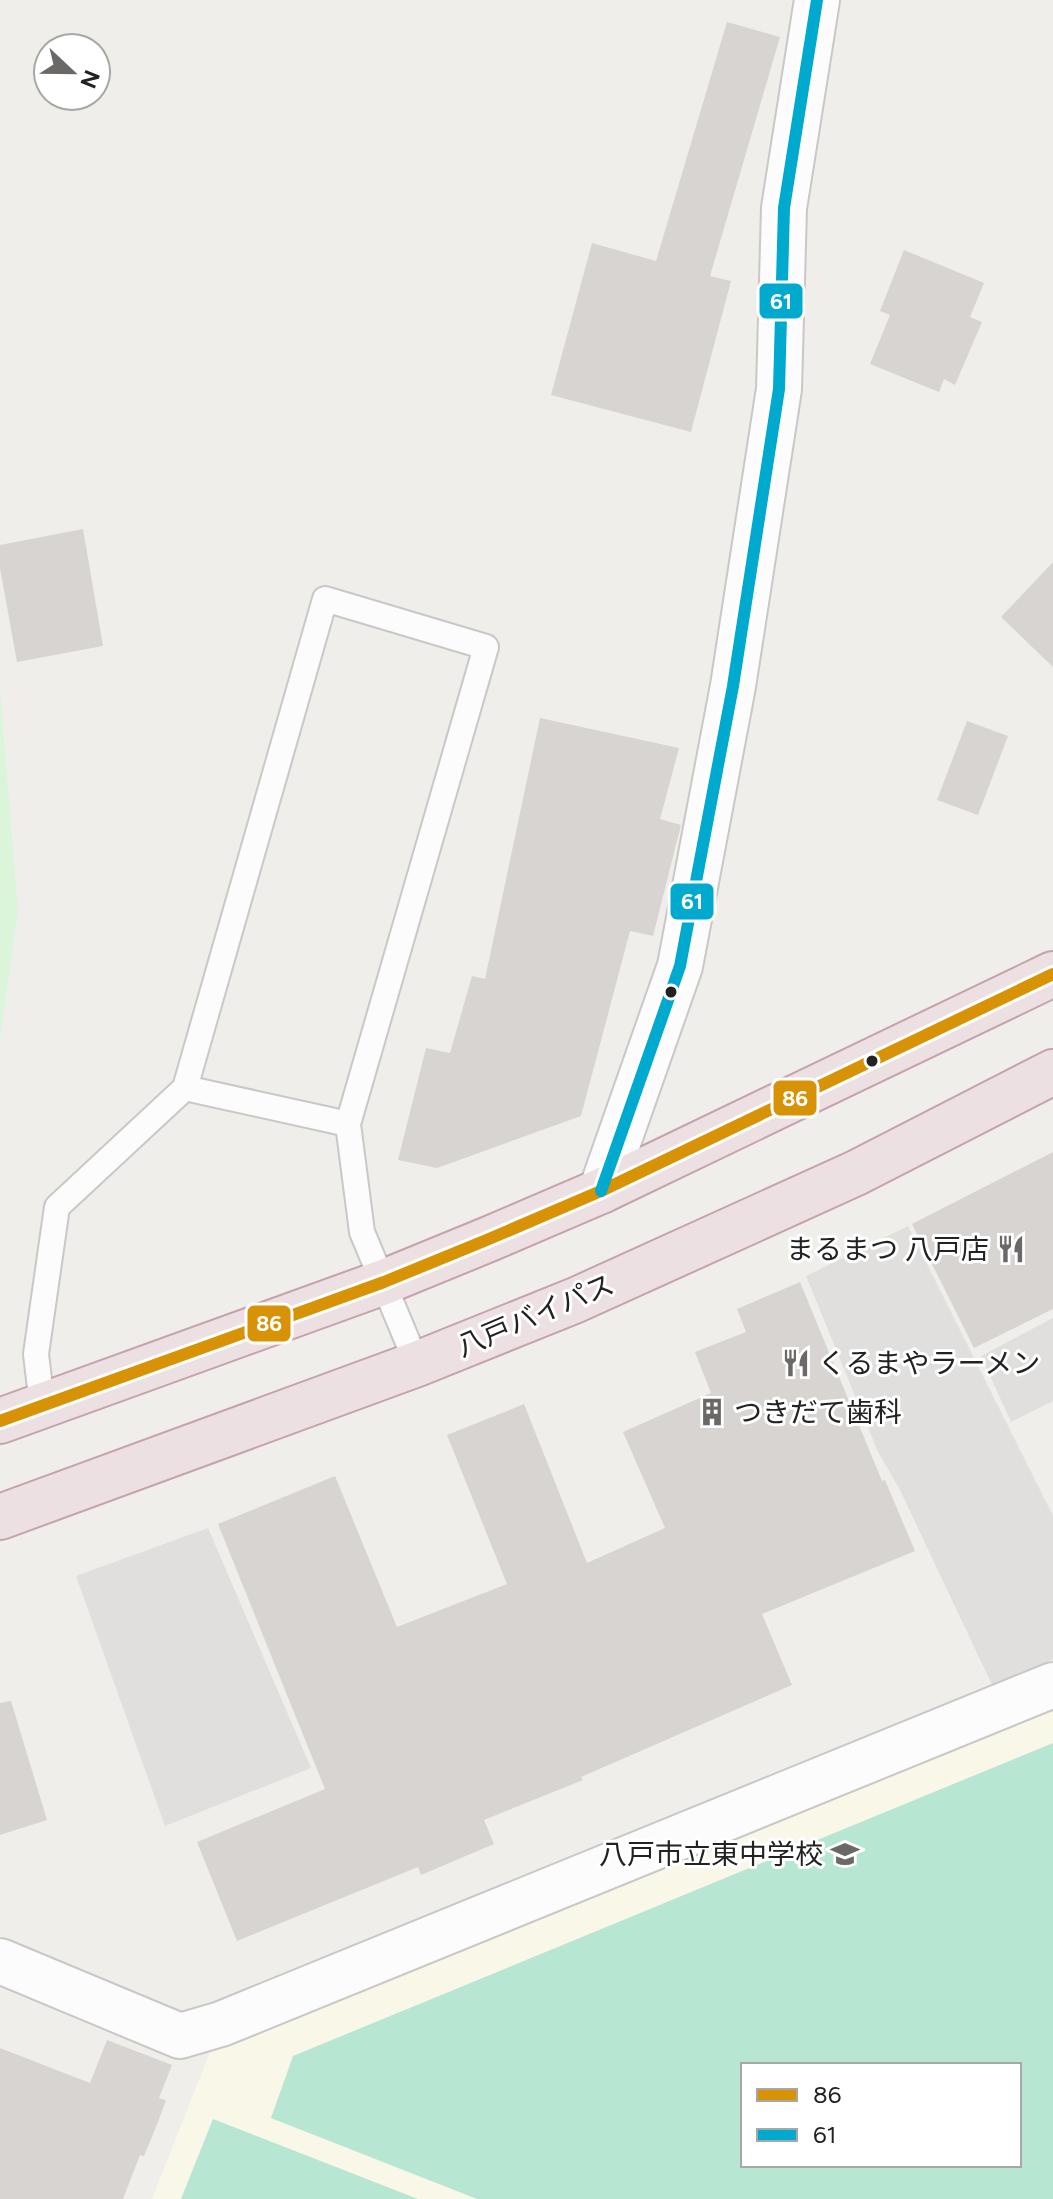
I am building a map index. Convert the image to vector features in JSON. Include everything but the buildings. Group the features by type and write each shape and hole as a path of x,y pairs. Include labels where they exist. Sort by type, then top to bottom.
{"highway":[{"path":"0,1421 384,1282 601,1191 1053,974"},
{"name":"八戸バイパス","path":"0,1517 417,1364 576,1300 856,1173 1053,1072"}],"street":[{"path":"601,1191 680,966 733,686 779,389 784,208 817,0"},
{"path":"0,1961 180,2036 221,2024 1053,1685"}],"lane":[{"path":"42,1405 36,1354 57,1207 185,1088 325,599 486,647 348,1124 362,1232 417,1364"},
{"path":"185,1088 348,1124"}],"shaded area":[{"path":"908,1226 1053,1516 1053,1659 994,1689 900,1490 878,1452 806,1276"},
{"path":"1053,1318 1053,1401 1011,1422 981,1356"},
{"path":"208,1528 311,1768 165,1826 76,1576"},
{"name":"八戸市立東中学校","path":"1053,1685 1053,2199 152,2199 221,2024"}],"green space":[{"path":"0,689 18,911 0,1037"},
{"name":"八戸市立東中学校","path":"1053,1743 1053,2199 477,2199 271,2118 293,2056"},
{"path":"213,2119 418,2199 181,2199"}],"transit line":[{"name":"61","path":"601,1191 680,966 733,686 779,389 784,208 817,0"},
{"name":"86","path":"0,1421 384,1282 489,1239 601,1191 1053,974"}],"place":[{"name":"まるまつ 八戸店","path":"1011,1249"},
{"name":"くるまやラーメン","path":"796,1363"},
{"name":"つきだて歯科","path":"712,1412"},
{"name":"八戸市立東中学校","path":"845,1854"}]}
